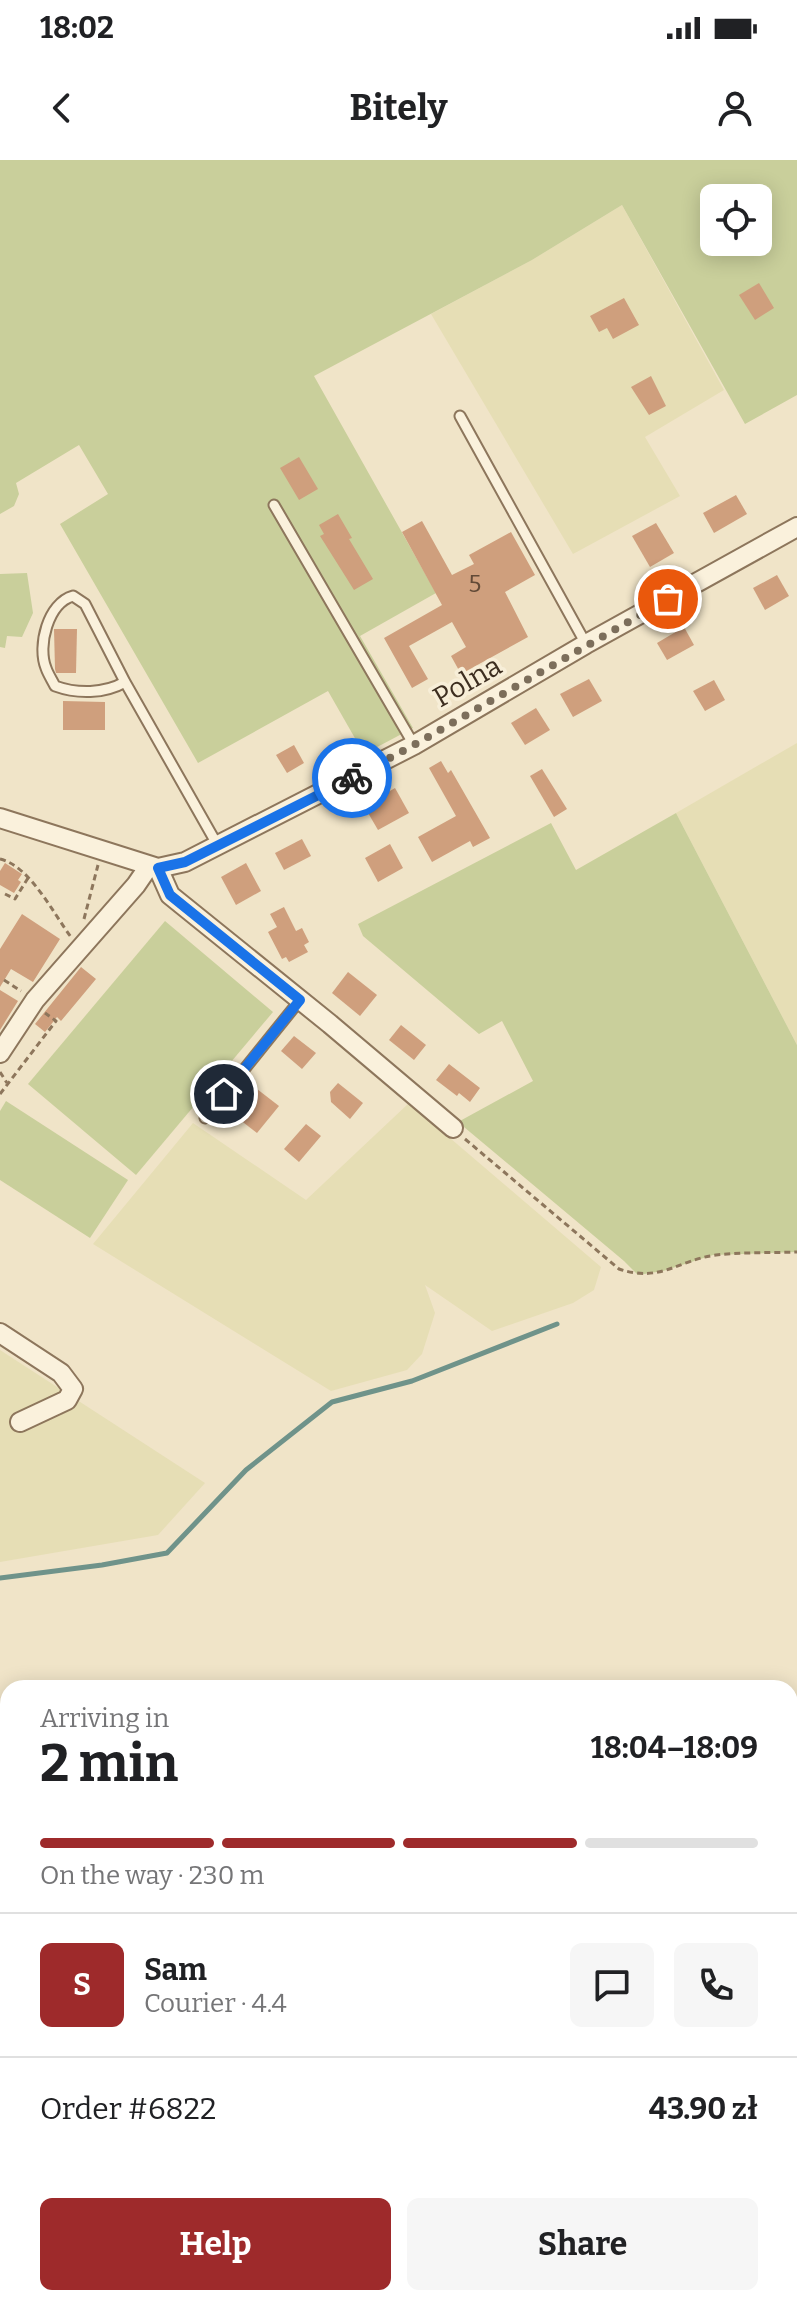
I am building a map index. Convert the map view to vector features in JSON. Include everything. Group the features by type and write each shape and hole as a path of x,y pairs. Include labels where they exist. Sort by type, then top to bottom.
{"street":[{"name":"Polna","path":"154,867 185,862 414,745 586,644 797,527"},
{"path":"0,818 154,867 170,895 453,1128"},
{"path":"0,1053 33,1002 154,867"},
{"path":"0,1333 61,1373 73,1389 67,1400 20,1422"}],"lane":[{"path":"460,416 586,644"},
{"path":"274,505 414,745"},
{"path":"125,682 114,689 73,692 55,686 44,666 45,643 49,618 63,599 73,596 85,604 125,682 218,846"},
{"path":"205,1118 300,1000"}],"path":[{"path":"0,859 8,861 28,878 79,948"},
{"path":"83,920 99,861"},
{"path":"5,894 15,899 28,878"},
{"path":"0,1094 56,1021 4,980"},
{"path":"0,1072 7,1083"},
{"path":"453,1128 619,1269 638,1275 663,1271 713,1255 797,1252"}],"shaded area":[{"path":"622,205 724,390 645,437 680,496 573,554 431,314 532,260"},
{"path":"797,743 797,1045 676,813"},
{"path":"409,1103 601,1267 594,1290 573,1303 492,1331 425,1285 435,1313 422,1354 407,1370 331,1391 93,1244 193,1123 306,1200"},
{"path":"0,1350 205,1483 158,1535 0,1562"}],"green space":[{"path":"0,160 797,160 797,395 745,424 622,205 532,260 314,376 436,593 360,636 413,728 364,754 328,691 198,763 60,524 108,494 79,445 16,483 19,494 14,506 0,514"},
{"path":"27,573 33,613 22,637 7,636 5,648 0,647 0,574"},
{"path":"676,813 797,1045 797,1252 713,1255 663,1271 638,1275 458,1122 533,1081 502,1021 479,1034 363,936 358,924 551,823 576,870"},
{"path":"165,921 273,1012 136,1175 28,1084"},
{"path":"6,1101 128,1180 90,1238 0,1180 0,1111"}],"building":[{"path":"759,283 774,308 755,320 739,295"},
{"path":"624,298 639,325 613,339 607,328 599,332 590,316"},
{"path":"651,376 666,406 649,415 631,387"},
{"path":"299,457 318,489 299,500 280,468"},
{"path":"736,495 747,514 714,533 703,513"},
{"path":"338,514 373,579 354,590 320,536 324,534 319,525"},
{"path":"422,521 452,575 474,564 469,555 511,532 535,575 505,592 528,637 461,674 451,656 466,647 452,622 409,646 428,679 412,688 384,638 442,605 402,532"},
{"path":"656,523 674,553 650,567 632,536"},
{"path":"777,575 789,596 765,610 753,588"},
{"path":"684,627 694,645 667,660 657,643"},
{"path":"54,629 77,629 76,673 56,673"},
{"path":"589,679 602,701 573,717 560,694"},
{"path":"714,680 725,700 705,711 693,691"},
{"path":"63,701 105,702 105,730 63,730"},
{"path":"536,708 550,730 525,745 511,723"},
{"path":"294,745 304,763 287,773 276,755"},
{"path":"441,761 448,773 451,770 490,838 473,847 470,841 432,862 418,837 456,816 429,768"},
{"path":"542,769 567,809 554,817 530,776"},
{"path":"395,788 409,813 378,830 364,806"},
{"path":"302,839 311,856 284,870 275,853"},
{"path":"390,844 403,868 378,882 365,858"},
{"path":"5,863 22,874 14,893 0,885 0,871"},
{"path":"246,863 261,891 236,905 221,877"},
{"path":"284,907 296,931 302,928 309,942 304,945 308,952 289,962 286,957 282,959 268,932 277,927 270,914"},
{"path":"22,914 60,939 33,982 11,969 0,987 0,949"},
{"path":"81,967 96,979 61,1021 57,1017 45,1032 35,1024"},
{"path":"348,972 377,995 360,1016 332,993"},
{"path":"0,990 18,1001 0,1030"},
{"path":"401,1025 426,1045 414,1060 389,1040"},
{"path":"294,1036 316,1053 302,1069 281,1051"},
{"path":"449,1064 480,1088 470,1102 436,1080"},
{"path":"338,1083 363,1103 350,1119 331,1102 330,1092"},
{"path":"257,1089 279,1106 257,1133 235,1116"},
{"path":"306,1124 321,1136 299,1162 284,1149"}],"waterway":[{"path":"0,1578 167,1553 246,1470 332,1402 412,1381 557,1324"}],"way so far":[{"path":"352,778 668,599"}],"route":[{"path":"224,1094 300,1000 170,895 158,868 185,862 352,778"}]}
